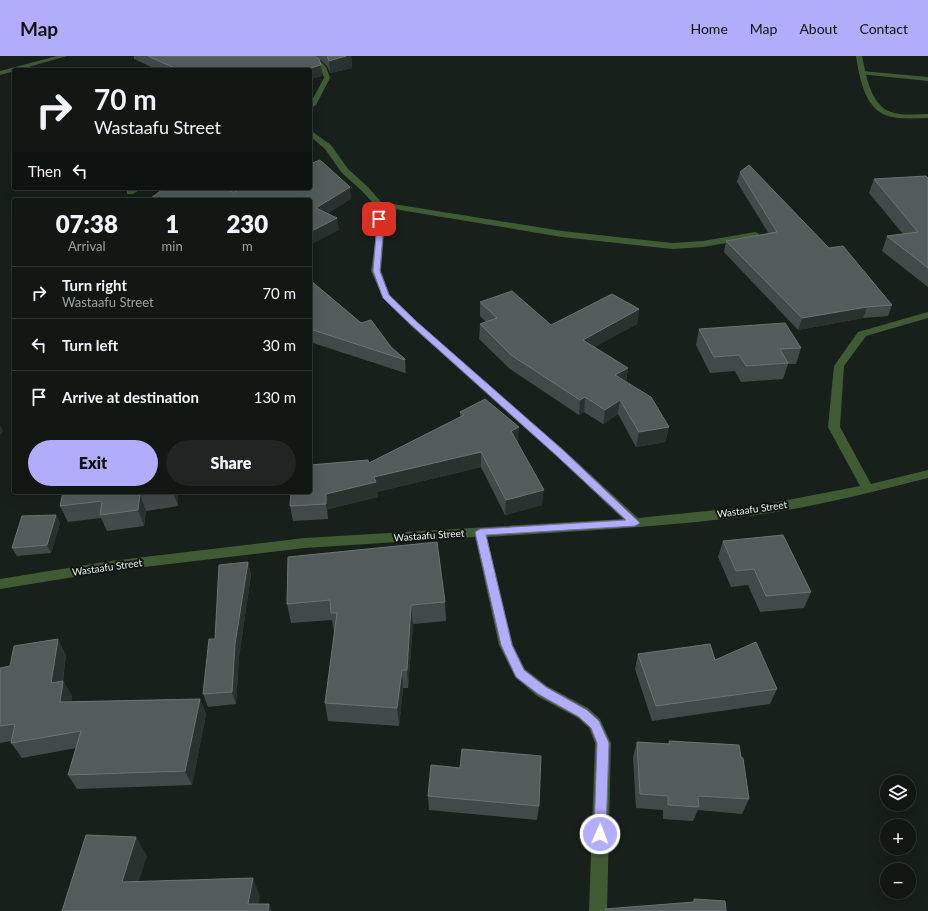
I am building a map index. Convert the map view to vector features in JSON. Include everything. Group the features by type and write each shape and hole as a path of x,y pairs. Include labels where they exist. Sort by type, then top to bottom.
{"street":[{"path":"16,68 64,56"},
{"path":"311,56 324,68 327,78 312,106"},
{"path":"859,56 862,73 874,103 882,110 888,113 928,116"},
{"path":"0,72 12,69"},
{"path":"862,73 928,79"},
{"path":"312,134 328,147 345,171 365,189 378,204 380,235 376,271 386,296 413,323 635,523"},
{"path":"130,192 134,190"},
{"path":"378,204 562,234 672,246 703,244 755,235"},
{"path":"868,489 834,428 839,366 862,334 928,314"},
{"name":"Wastaafu Street","path":"0,584 110,566 305,543 635,523 757,510 868,489 928,474"},
{"path":"480,532 506,645 520,673 542,691 583,713 595,724 603,743 598,911"}],"building":[{"path":"148,56 315,56 319,59 321,65 310,68 175,68"},
{"path":"327,56 346,56 329,61"},
{"path":"320,160 350,187 316,208 337,218 312,231 312,198 151,198 162,190 224,190 234,192 240,190 312,190 312,163"},
{"path":"749,165 829,248 843,246 892,305 867,307 802,318 726,241 777,232 740,172"},
{"path":"926,176 928,178 928,268 887,236 918,232 874,179"},
{"path":"312,282 361,323 371,320 391,347 405,360 312,330"},
{"path":"512,291 551,325 612,294 639,309 583,340 628,368 615,375 651,397 669,427 639,432 620,400 605,410 585,397 580,400 511,355 480,324 497,318 480,302"},
{"path":"785,323 801,348 780,349 788,363 746,366 739,355 714,357 699,329"},
{"path":"485,399 519,427 511,431 544,490 506,500 481,452 374,477 376,482 326,494 326,504 290,506 291,494 312,494 312,465 368,460 369,463 464,415 460,412"},
{"path":"63,494 140,494 138,510 100,515 102,501 60,506"},
{"path":"56,515 47,545 12,548 22,516"},
{"path":"783,535 811,592 766,596 754,569 736,571 723,541"},
{"path":"437,542 445,602 411,605 407,670 402,670 397,708 325,703 337,613 331,613 330,600 287,604 288,557"},
{"path":"248,562 235,644 232,692 203,694 209,639 215,639 219,565"},
{"path":"58,639 51,683 63,681 60,702 200,699 185,771 68,775 81,731 11,743 15,724 0,726 0,668 10,666 14,646"},
{"path":"756,642 777,689 656,706 638,654 710,644 715,660"},
{"path":"669,741 739,745 741,757 743,758 749,799 698,796 699,807 668,805 668,796 640,794 637,742 670,744"},
{"path":"462,749 541,756 539,806 428,796 431,765 460,768"},
{"path":"86,835 136,837 122,882 253,878 248,904 269,904 268,911 62,911"},
{"path":"694,899 725,901 726,911 605,911 605,909 694,902"}],"route":[{"path":"379,219 380,235 376,271 386,296 413,323 635,523 480,532 506,645 520,673 542,691 583,713 595,724 603,743 600,834"}]}
